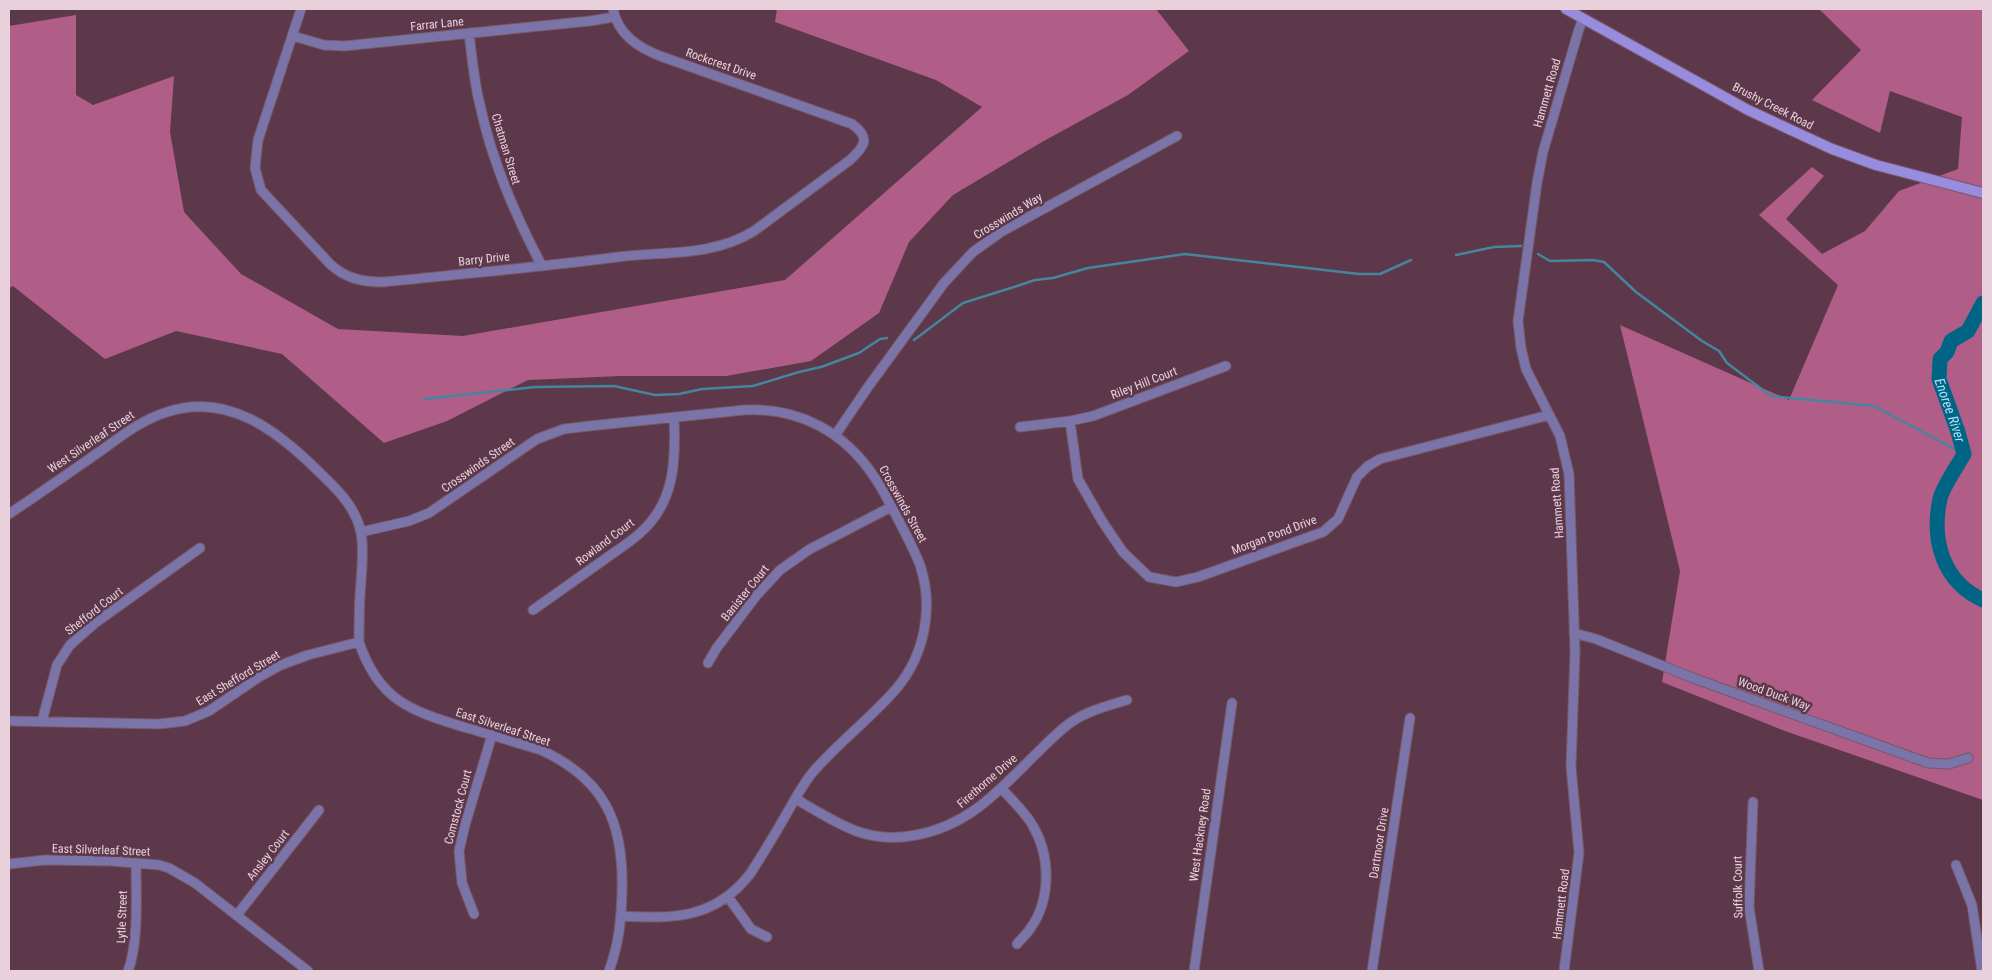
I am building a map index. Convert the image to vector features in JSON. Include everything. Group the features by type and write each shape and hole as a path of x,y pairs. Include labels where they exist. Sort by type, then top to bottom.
{"main road":[{"name":"Brushy Creek Road","path":"1566,9 1748,110 1832,149 1876,165 1983,193"}],"street":[{"name":"Barry Drive","path":"301,9 258,140 255,158 257,179 264,195 336,270 356,280 384,282 636,255 697,251 719,247 743,238 850,160 861,149 864,139 858,128 842,119"},
{"name":"Farrar Lane","path":"293,36 324,45 344,46 469,33 614,13"},
{"name":"Rockcrest Drive","path":"614,13 626,36 646,51 842,119"},
{"name":"Hammett Road","path":"1564,971 1579,853 1571,767 1574,633 1569,474 1560,436 1523,360 1518,331 1519,311 1543,152 1579,29 1584,19"},
{"name":"Chatman Street","path":"469,33 479,103 486,130 508,195 542,266"},
{"name":"Crosswinds Way","path":"836,434 944,284 973,252 1001,232 1178,136"},
{"name":"Riley Hill Court","path":"1020,427 1070,421 1093,416 1226,366"},
{"name":"West Silverleaf Street","path":"9,514 144,421 175,409 207,407 226,409 243,414 270,428 286,441 340,493 355,517 361,532 362,549 359,642"},
{"name":"Crosswinds Street","path":"361,532 409,521 429,513 520,450 551,433 589,426 744,410 767,410 809,420 836,434 858,455 868,468 914,550 924,580 926,613 920,647 911,668 898,687 822,761 806,781 750,874 728,897 709,908 689,915 675,917 621,916"},
{"name":"Morgan Pond Drive","path":"1070,421 1078,479 1102,521 1123,552 1149,577 1176,582 1198,577 1323,532 1338,519 1357,476 1368,466 1380,459 1549,416"},
{"name":"Rowland Court","path":"533,610 633,538 654,517 666,496 673,473 676,450 674,417"},
{"name":"Banister Court","path":"708,663 716,649 756,596 780,570 810,549 891,506"},
{"name":"Shefford Court","path":"42,721 57,665 70,645 95,623 200,548"},
{"name":"Wood Duck Way","path":"1574,633 1596,639 1693,678 1928,763 1949,764 1968,758"},
{"name":"East Shefford Street","path":"9,721 159,724 185,721 209,711 259,676 281,665 308,655 359,642"},
{"name":"East Silverleaf Street","path":"359,642 364,657 378,681 401,703 426,716 541,750 560,759 581,774 599,794 612,818 620,845 622,870 620,933 610,971"},
{"name":"Firethorne Drive","path":"796,799 834,821 856,831 879,836 900,837 926,833 954,824 974,812 1072,722 1091,712 1127,700"},
{"name":"West Hackney Road","path":"1194,971 1232,703"},
{"name":"Dartmoor Drive","path":"1372,971 1410,718"},
{"name":"Comstock Court","path":"474,914 462,883 459,851 492,735"},
{"path":"1001,788 1033,825 1042,845 1046,866 1045,890 1040,908 1030,930 1017,944"},
{"name":"Suffolk Court","path":"1753,802 1750,837 1749,907 1759,971"},
{"name":"Ansley Court","path":"237,915 319,810"},
{"name":"East Silverleaf Street","path":"9,864 45,860 136,863 169,868 187,877 308,971"},
{"name":"Lytle Street","path":"128,971 132,960 134,941 136,863"},
{"path":"1956,865 1972,906 1982,971"},
{"path":"728,897 751,929 767,937"}],"shaded area":[{"path":"777,9 1156,9 1189,51 1128,95 1042,142 953,195 909,242 879,313 811,361 726,376 621,376 528,380 447,421 384,443 282,354 176,331 105,359 13,286 9,288 9,26 76,15 76,95 93,105 174,76 170,132 184,212 241,274 338,329 463,336 785,280 982,107 936,80 775,22"},
{"path":"1819,9 1983,9 1983,800 1785,731 1662,682 1680,571 1620,325 1789,400 1838,285 1759,215 1812,167 1824,176 1786,219 1822,254 1865,231 1899,191 1958,169 1962,117 1890,91 1880,133 1812,100 1861,50"}],"waterway":[{"path":"1456,255 1494,247 1521,246"},
{"path":"914,340 963,303 1035,280 1053,278 1088,268 1185,254 1359,274 1380,274 1411,260"},
{"path":"1538,254 1550,261 1593,260 1604,262 1636,292 1702,341 1719,351 1727,363 1771,396 1874,406 1964,454"},
{"name":"Enoree River","path":"1983,303 1968,331 1951,341 1947,352 1940,359 1939,379 1964,454 1947,482 1940,499 1937,530 1943,558 1949,571 1969,592 1983,600"},
{"path":"424,399 535,387 614,386 655,395 679,394 702,389 753,386 821,367 859,353 880,339 887,338"}]}
